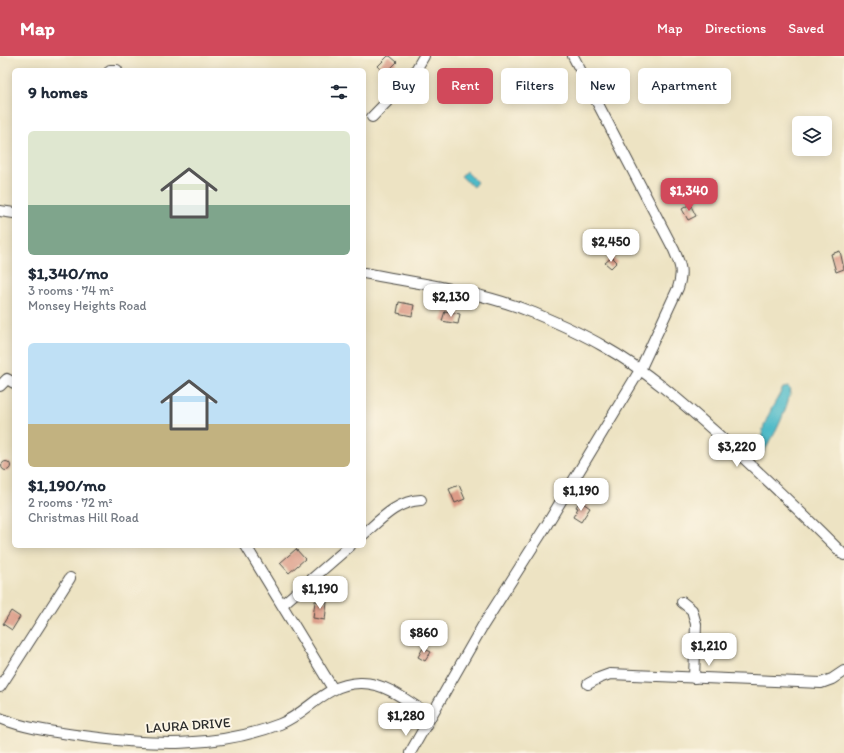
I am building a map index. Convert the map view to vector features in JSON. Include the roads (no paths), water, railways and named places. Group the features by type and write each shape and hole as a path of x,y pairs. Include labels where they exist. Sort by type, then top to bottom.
{"street":[{"path":"372,117 413,75 424,56"},
{"path":"410,753 482,627 550,519 640,370 678,288 682,276 680,263 573,56"},
{"path":"0,211 12,213"},
{"path":"366,273 469,292 502,302 569,328 604,346 640,370 706,424 792,503 844,556"},
{"path":"0,386 7,379 12,381"},
{"path":"366,532 394,508 410,500 421,500"},
{"path":"247,548 283,604 333,689"},
{"path":"283,604 348,548"},
{"path":"0,687 70,578"},
{"path":"682,602 692,610 696,624 694,678"},
{"path":"588,684 610,674 821,683 832,679 844,671"},
{"name":"LAURA DRIVE","path":"0,718 44,731 148,744 211,741 257,733 285,722 333,689 360,683 374,684 390,691 430,716"}],"water":[{"path":"466,171 477,182 473,187 461,176"},
{"path":"788,387 791,390 780,424 762,454 762,436 766,420 783,388"}]}
